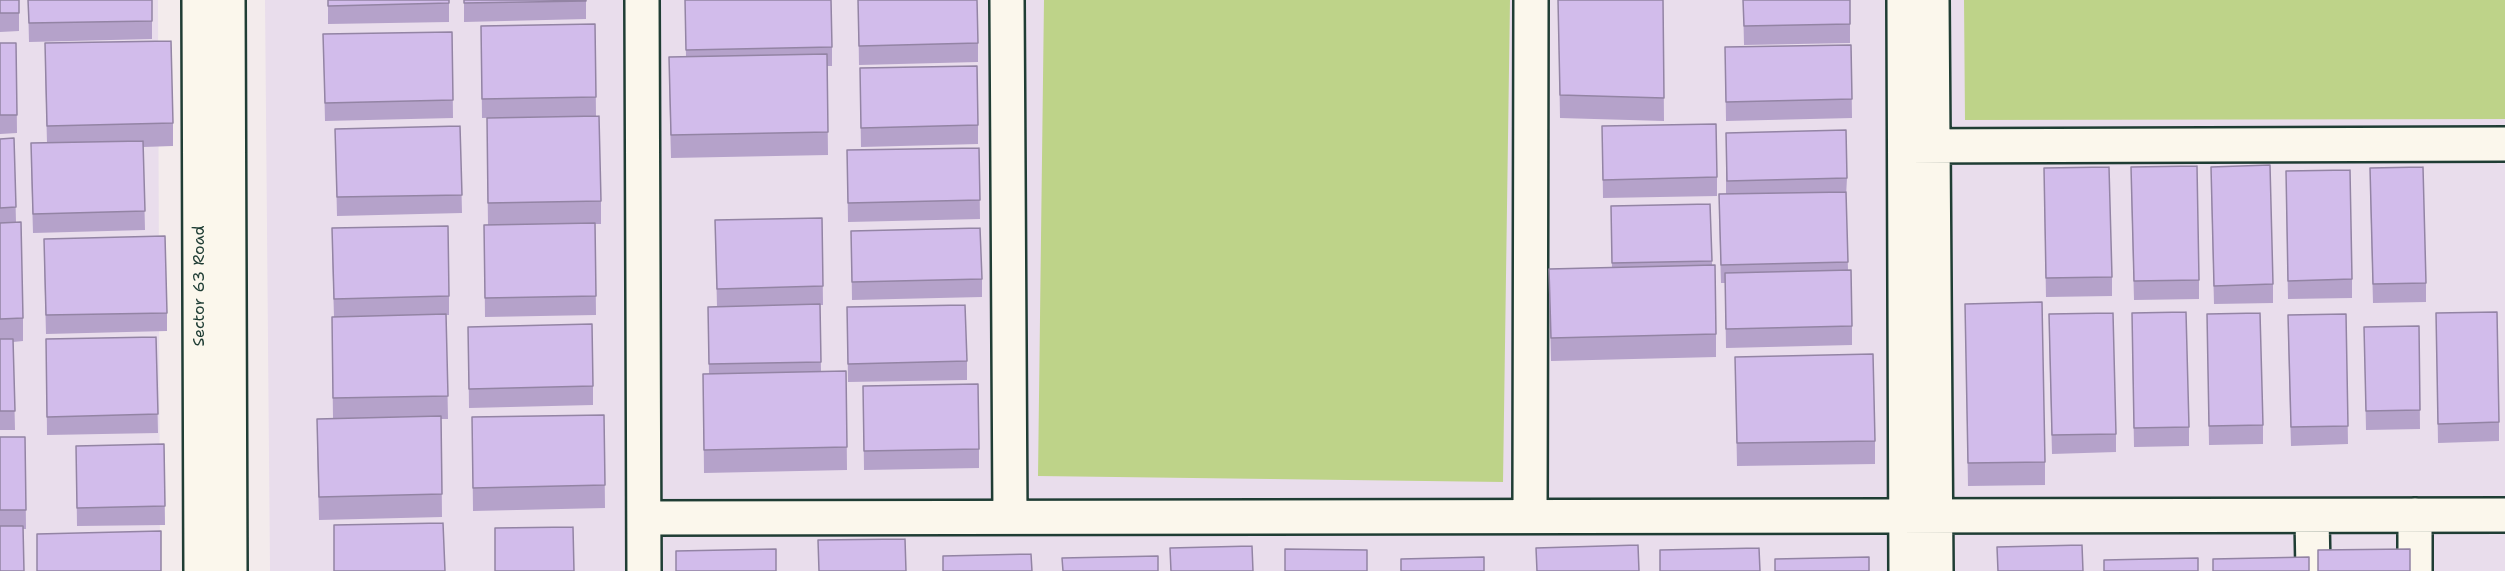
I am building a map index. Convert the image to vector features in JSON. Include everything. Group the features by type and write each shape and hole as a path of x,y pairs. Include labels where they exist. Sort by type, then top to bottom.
{"street":[{"name":"Sector 63 Road","path":"199,0 201,571"},
{"name":"Sector 63 Road","path":"228,0 230,571"},
{"path":"642,0 644,571"},
{"path":"1007,0 1010,517"},
{"path":"1530,516 1531,0"},
{"path":"1904,0 1919,146"},
{"path":"1932,0 1919,146 1921,516 1936,571"},
{"path":"1919,146 2505,144"},
{"path":"2415,515 2415,571"},
{"path":"644,518 2505,515"},
{"path":"1906,571 1921,516"},
{"path":"2312,516 2313,571"}],"shaded area":[{"path":"0,0 158,0 160,571 0,571"},
{"path":"265,0 2505,0 2505,571 270,571"}],"green space":[{"path":"1044,0 1510,0 1503,482 1038,476"},
{"path":"1964,0 2505,0 2505,119 1965,120"}],"building":[{"path":"0,0 19,0 19,13 0,13"},
{"path":"28,0 152,0 152,21 29,23"},
{"path":"328,0 449,0 449,3 328,6"},
{"path":"464,0 586,0 586,1 464,3"},
{"path":"685,0 831,0 832,47 686,50"},
{"path":"858,0 977,0 978,43 859,46"},
{"path":"1558,0 1663,0 1664,98 1560,95"},
{"path":"1743,0 1850,0 1850,24 1744,26"},
{"path":"595,24 596,97 482,99 481,26"},
{"path":"452,32 453,100 325,103 323,34"},
{"path":"171,41 173,123 47,126 45,43"},
{"path":"0,43 16,43 17,115 0,115"},
{"path":"1851,45 1852,99 1726,102 1725,47"},
{"path":"827,54 828,132 671,135 669,57"},
{"path":"977,66 978,125 861,128 860,68"},
{"path":"599,116 601,201 488,203 487,118"},
{"path":"1716,124 1717,177 1603,180 1602,126"},
{"path":"460,126 462,195 337,197 335,129"},
{"path":"1846,130 1847,178 1727,181 1726,133"},
{"path":"14,138 16,207 0,208 0,139"},
{"path":"143,141 145,211 33,214 31,143"},
{"path":"979,148 980,200 848,203 847,150"},
{"path":"2270,165 2273,284 2214,286 2211,167"},
{"path":"2197,166 2199,280 2134,281 2131,167"},
{"path":"2109,167 2112,277 2046,278 2044,168"},
{"path":"2423,167 2426,283 2373,284 2370,168"},
{"path":"2350,170 2352,279 2288,281 2286,171"},
{"path":"1846,192 1848,262 1721,265 1719,194"},
{"path":"1710,204 1712,261 1612,263 1611,206"},
{"path":"822,218 823,286 717,289 715,220"},
{"path":"21,222 23,318 0,319 0,223"},
{"path":"595,223 596,296 485,298 484,225"},
{"path":"448,226 449,296 334,299 332,228"},
{"path":"980,228 982,279 852,282 851,231"},
{"path":"165,236 167,313 46,315 44,239"},
{"path":"1715,265 1716,334 1551,338 1549,269"},
{"path":"1851,270 1852,326 1726,329 1725,273"},
{"path":"2042,302 2045,462 1968,463 1965,304"},
{"path":"820,304 821,362 709,364 708,307"},
{"path":"965,305 967,361 848,364 847,307"},
{"path":"2186,312 2189,427 2134,428 2132,313"},
{"path":"2497,312 2499,422 2438,424 2436,313"},
{"path":"2113,313 2116,434 2052,435 2049,314"},
{"path":"2260,313 2263,425 2209,426 2207,314"},
{"path":"446,314 448,396 333,398 332,317"},
{"path":"2346,314 2348,426 2291,427 2288,315"},
{"path":"592,324 593,386 469,389 468,327"},
{"path":"2419,326 2420,410 2366,411 2364,327"},
{"path":"156,337 158,414 47,417 46,339"},
{"path":"0,339 13,339 15,411 0,411"},
{"path":"1873,354 1875,441 1737,443 1735,357"},
{"path":"846,371 847,447 704,450 703,374"},
{"path":"978,384 979,449 864,451 863,386"},
{"path":"604,415 605,485 473,488 472,417"},
{"path":"441,416 442,494 319,497 317,419"},
{"path":"0,437 25,437 26,510 0,510"},
{"path":"164,444 165,506 77,508 76,446"},
{"path":"443,523 445,571 334,571 334,525"},
{"path":"0,526 23,526 24,571 0,571"},
{"path":"573,527 574,571 495,571 495,528"},
{"path":"161,531 161,571 37,571 37,534"},
{"path":"905,539 906,571 819,571 818,540"},
{"path":"1638,545 1639,571 1537,571 1536,548"},
{"path":"2082,545 2083,571 1998,571 1997,547"},
{"path":"1252,546 1253,571 1171,571 1170,548"},
{"path":"1759,548 1760,571 1660,571 1660,550"},
{"path":"776,549 776,571 676,571 676,551"},
{"path":"1285,549 1367,550 1367,571 1285,571"},
{"path":"2410,549 2410,571 2318,571 2318,550"},
{"path":"1031,554 1032,571 943,571 943,556"},
{"path":"1158,556 1158,571 1063,571 1062,558"},
{"path":"1484,557 1484,571 1401,571 1401,559"},
{"path":"1869,557 1869,571 1775,571 1775,559"},
{"path":"2309,557 2309,571 2213,571 2213,559"},
{"path":"2198,558 2198,571 2104,571 2104,560"}]}
